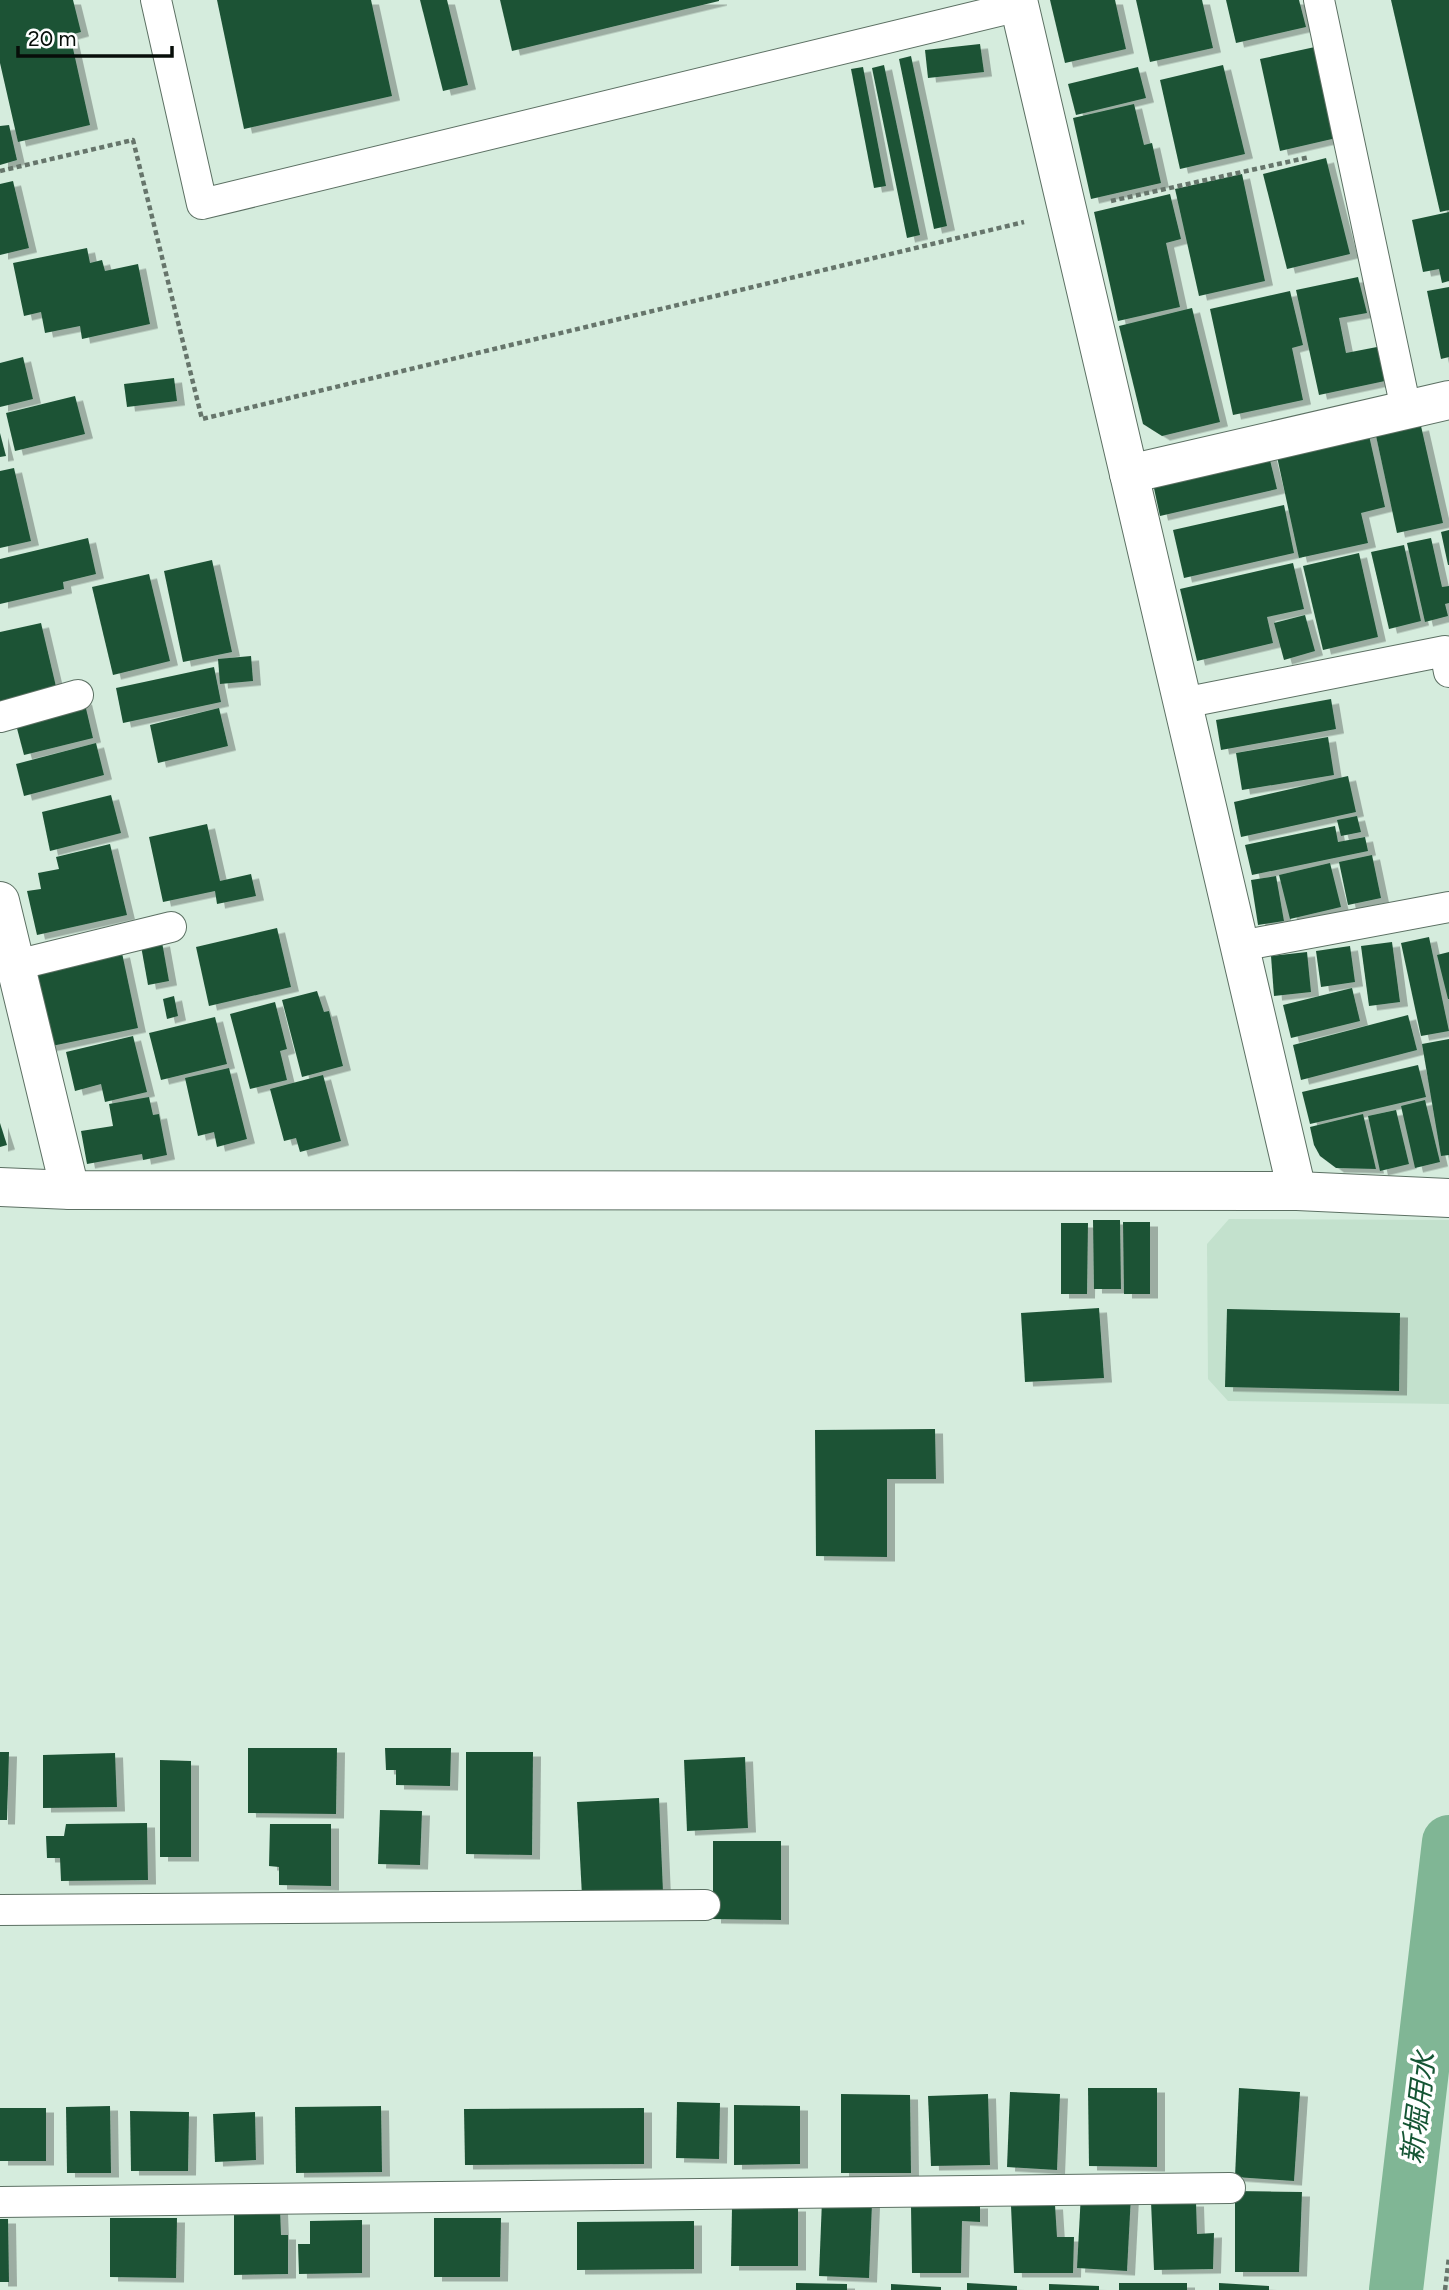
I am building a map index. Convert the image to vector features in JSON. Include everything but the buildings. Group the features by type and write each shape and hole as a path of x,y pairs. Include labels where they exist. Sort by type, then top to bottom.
{"street":[{"path":"1018,3 1297,1191"},
{"path":"1129,474 1449,400"},
{"path":"0,901 69,1190"},
{"path":"0,1187 69,1190 1297,1191 1449,1198"}],"lane":[{"path":"156,0 202,204 1018,3"},
{"path":"1319,0 1406,409"},
{"path":"1182,703 1445,651 1449,672"},
{"path":"0,717 78,695"},
{"path":"1240,946 1449,907"},
{"path":"16,965 171,927"},
{"path":"0,1910 705,1905"},
{"path":"0,2202 1230,2188"}],"path":[{"path":"0,171 133,140 202,419 1068,211 1350,148"},
{"path":"1445,2290 1449,2257"}],"shaded area":[{"path":"1229,1219 1449,1220 1449,1404 1228,1401 1208,1379 1207,1244"}],"waterway":[{"name":"新堀用水","path":"1396,2290 1449,1842"}]}
